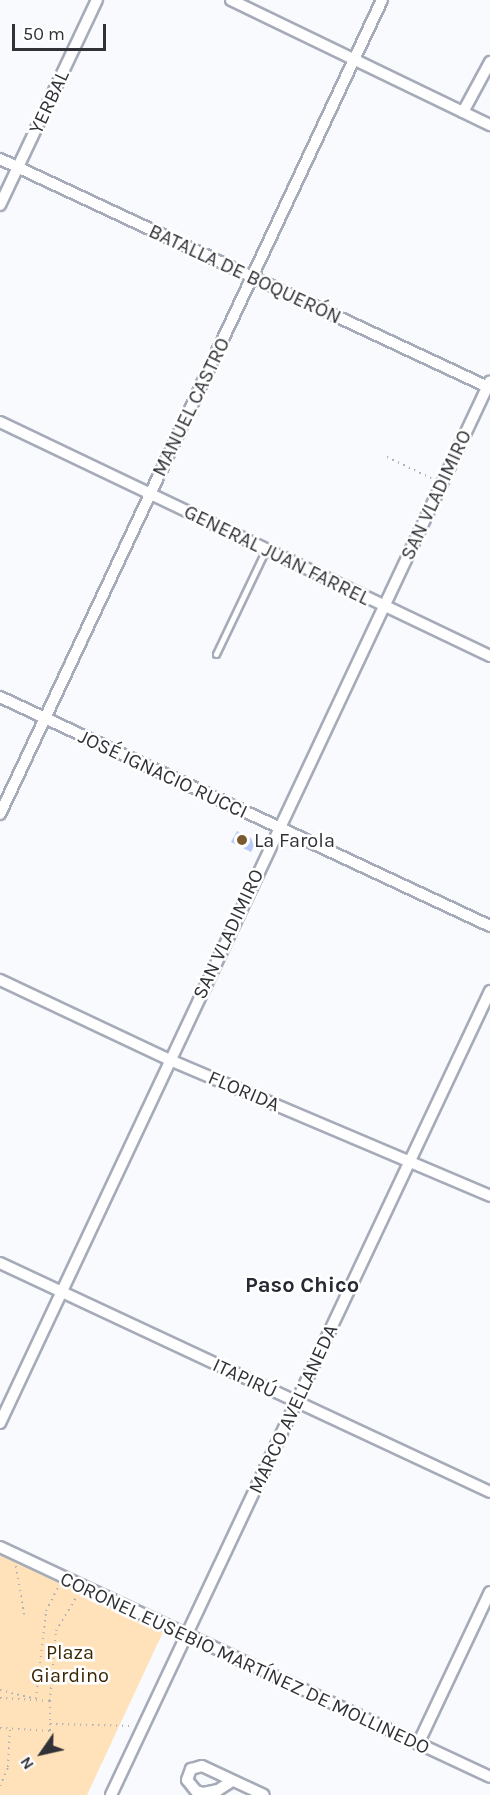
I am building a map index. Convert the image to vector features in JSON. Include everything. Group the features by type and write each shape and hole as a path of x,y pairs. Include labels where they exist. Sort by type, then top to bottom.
{"street":[{"name":"YERBAL","path":"0,205 97,0"},
{"path":"231,0 490,125"},
{"name":"MANUEL CASTRO","path":"0,814 382,0"},
{"path":"463,112 490,62"},
{"name":"BATALLA DE BOQUERÓN","path":"0,159 253,279 489,386"},
{"name":"SAN VLADIMIRO","path":"0,1423 63,1293 277,827 489,386"},
{"name":"GENERAL JUAN FARREL","path":"0,422 490,656"},
{"name":"JOSÉ IGNACIO RUCCI","path":"0,697 490,926"},
{"name":"FLORIDA","path":"0,980 170,1060 490,1196"},
{"name":"MARCO AVELLANEDA","path":"111,1795 490,991"},
{"name":"ITAPIRÚ","path":"0,1263 490,1492"},
{"name":"CORONEL EUSEBIO MARTÍNEZ DE MOLLINEDO","path":"0,1547 490,1777"},
{"path":"418,1744 490,1592"},
{"path":"232,1781 264,1795"}],"lane":[{"path":"216,654 266,549"}],"path":[{"path":"387,457 442,483"},
{"path":"15,1554 24,1614"},
{"path":"36,1700 46,1611 63,1578"},
{"path":"0,1728 50,1731 56,1631 82,1587"},
{"path":"0,1690 36,1700"},
{"path":"0,1698 50,1701"},
{"path":"50,1724 144,1727"},
{"path":"0,1786 8,1767 10,1728"}],"green space":[{"name":"Plaza Giardino","path":"0,1554 163,1632 87,1795 0,1795"}],"building":[{"name":"La Farola","path":"237,831 251,838 254,846 251,852 231,842"}],"place":[{"name":"La Farola","path":"242,840"}],"district":[{"name":"Paso Chico","path":"302,1286"}]}
